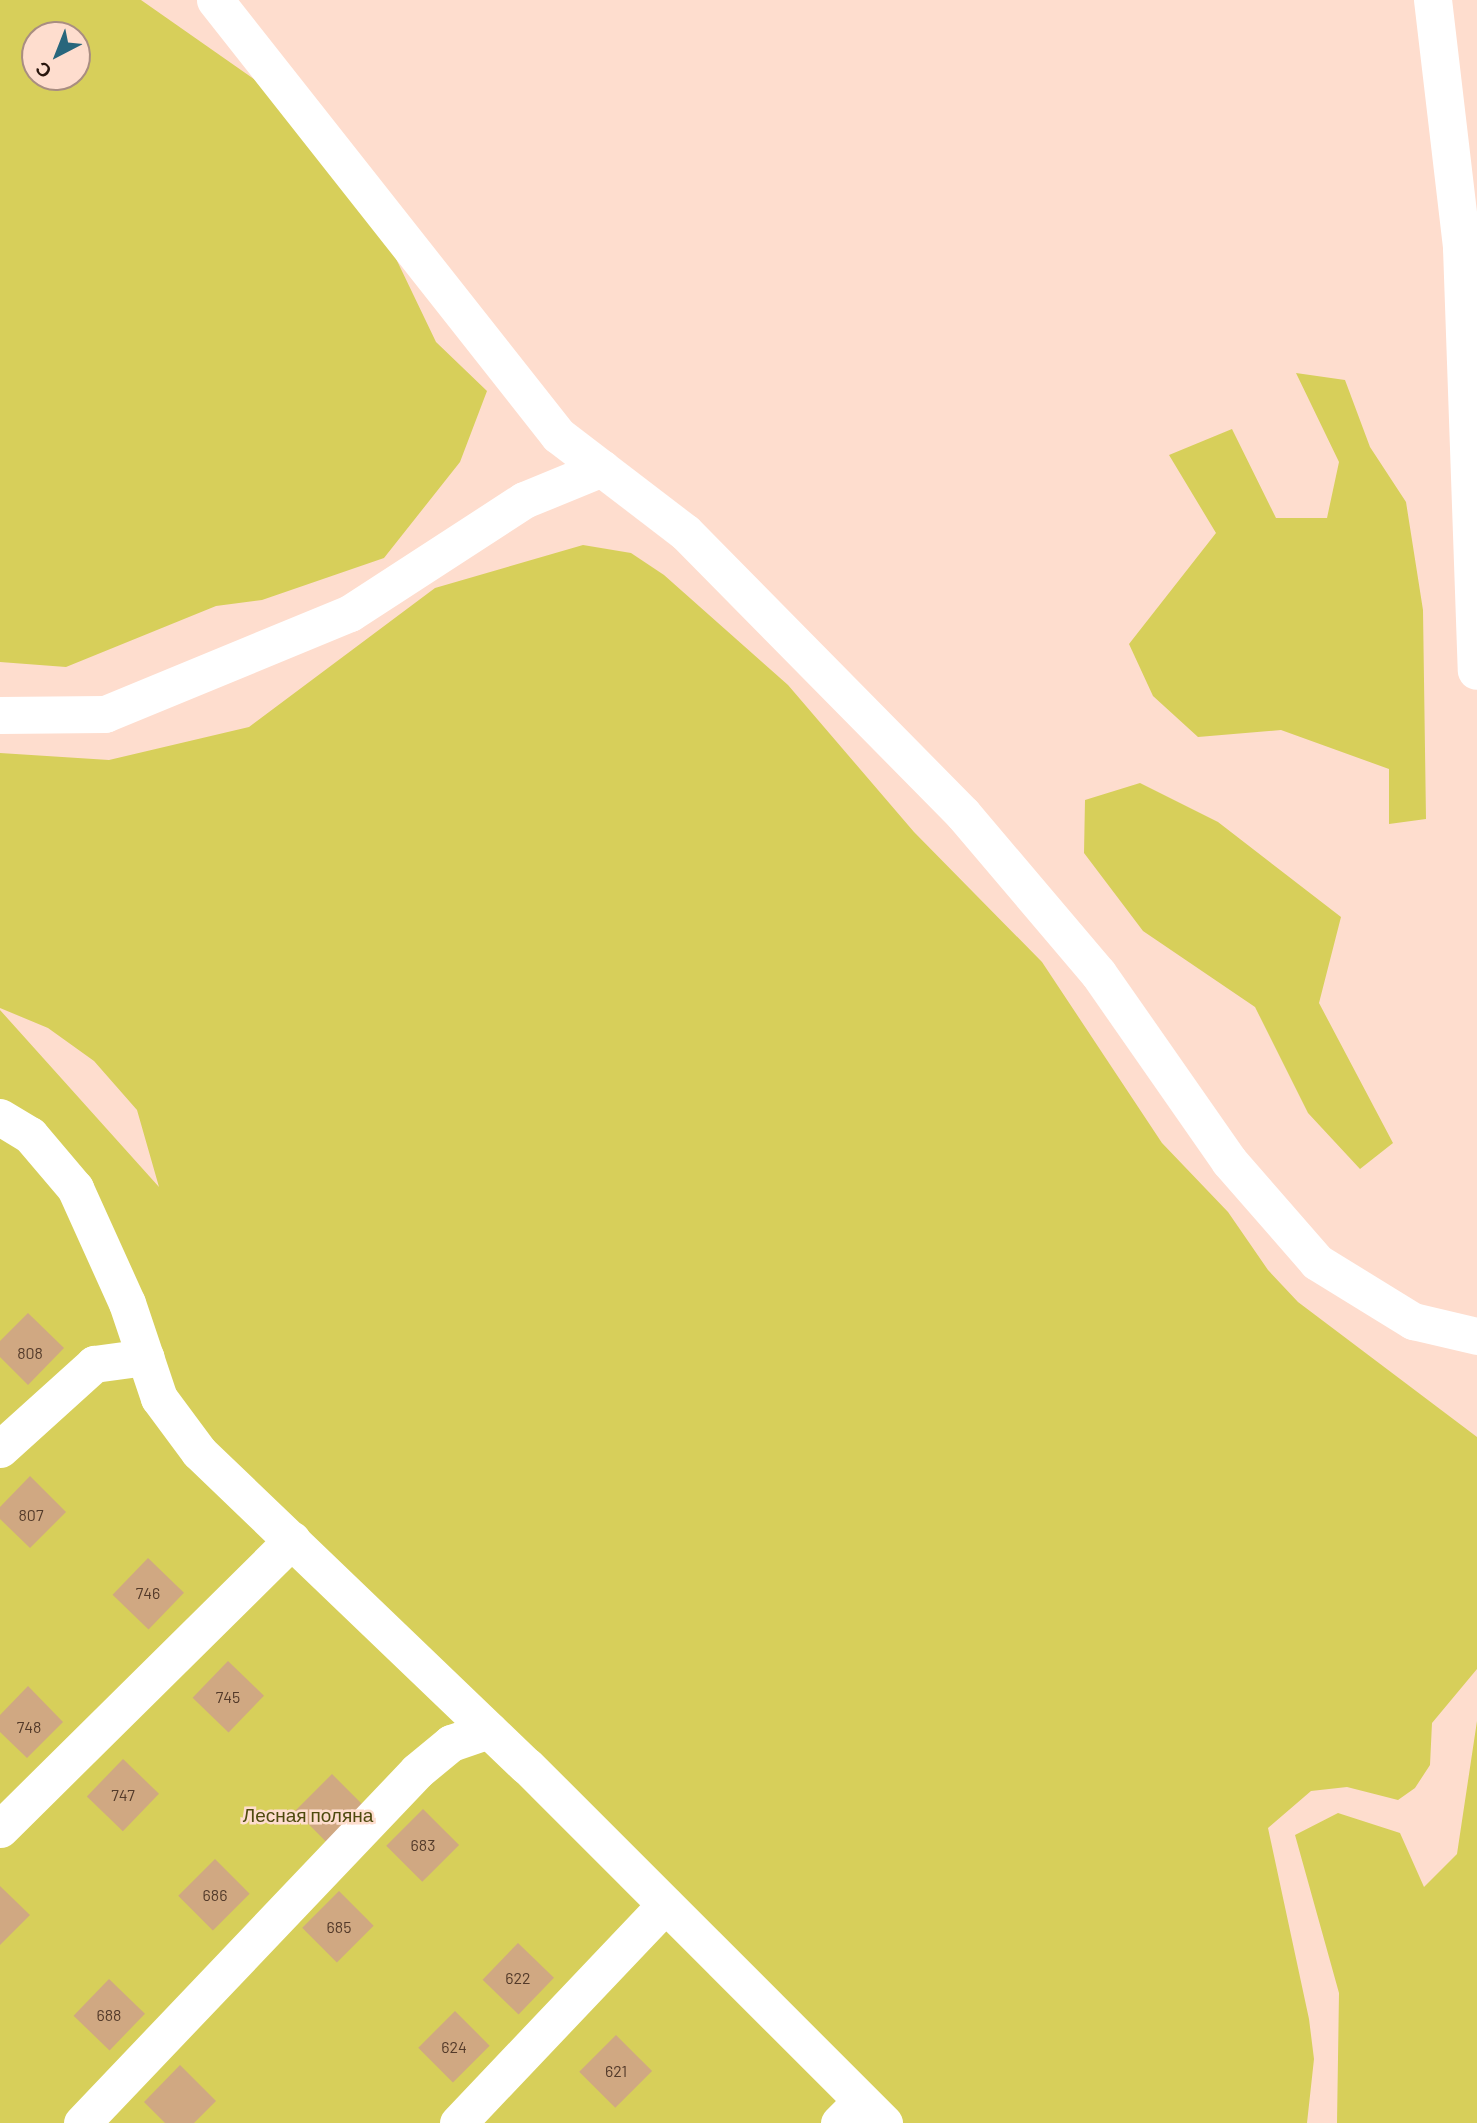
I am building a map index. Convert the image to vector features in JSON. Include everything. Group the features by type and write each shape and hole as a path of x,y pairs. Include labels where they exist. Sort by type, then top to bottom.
{"street":[{"path":"215,0 558,435 685,532 963,814 1098,973 1229,1161 1317,1262 1413,1321 1477,1336"},
{"path":"1433,0 1469,254 1477,671"},
{"path":"0,715 105,715 350,613 524,500 602,468"},
{"path":"0,1117 30,1135 75,1188 146,1357 159,1398 199,1452 489,1730 665,1905 861,2116"},
{"path":"0,1449 94,1364 146,1357"},
{"path":"0,1829 292,1540"},
{"path":"82,2123 417,1771 451,1743 489,1730"},
{"path":"458,2123 665,1905"}],"green space":[{"path":"0,0 141,0 304,114 365,194 436,342 487,391 460,462 384,558 262,600 216,606 66,667 0,662"},
{"path":"1296,373 1345,380 1370,447 1406,502 1423,610 1426,819 1389,824 1389,769 1281,730 1198,737 1153,696 1129,644 1216,533 1169,455 1232,429 1276,518 1327,518 1339,462"},
{"name":"Лесная поляна","path":"583,545 631,553 664,575 788,685 914,832 1042,962 1162,1143 1228,1212 1268,1270 1298,1302 1477,1437 1477,1669 1432,1723 1430,1765 1415,1788 1398,1800 1347,1787 1311,1791 1268,1828 1309,2019 1314,2059 1307,2123 0,2123 0,1010 159,1187 137,1110 94,1061 48,1028 0,1008 0,753 109,760 249,727 435,588"},
{"path":"1140,783 1218,822 1341,917 1319,1003 1393,1143 1360,1169 1308,1113 1255,1007 1143,931 1084,853 1085,800"},
{"path":"1477,1721 1477,2123 1337,2123 1339,1993 1295,1835 1338,1813 1400,1833 1424,1887 1457,1854"}],"building":[{"path":"28,1313 64,1348 28,1385 0,1357 0,1341"},
{"path":"30,1476 66,1512 30,1548 0,1519 0,1507"},
{"path":"148,1558 184,1593 149,1629 113,1595"},
{"path":"228,1661 264,1696 229,1732 193,1698"},
{"path":"28,1686 63,1722 27,1758 0,1732 0,1715"},
{"path":"123,1759 159,1794 123,1831 87,1796"},
{"path":"332,1774 367,1809 330,1845 295,1811"},
{"path":"423,1809 459,1845 422,1882 386,1846"},
{"path":"215,1859 250,1894 213,1930 178,1896"},
{"path":"0,1886 30,1915 0,1945"},
{"path":"339,1891 374,1926 337,1962 302,1928"},
{"path":"518,1943 554,1978 519,2014 483,1980"},
{"path":"109,1979 145,2014 110,2050 74,2016"},
{"path":"455,2011 490,2046 453,2082 418,2048"},
{"path":"616,2035 652,2071 615,2108 579,2072"},
{"path":"180,2065 216,2101 194,2123 165,2123 144,2102"}]}
